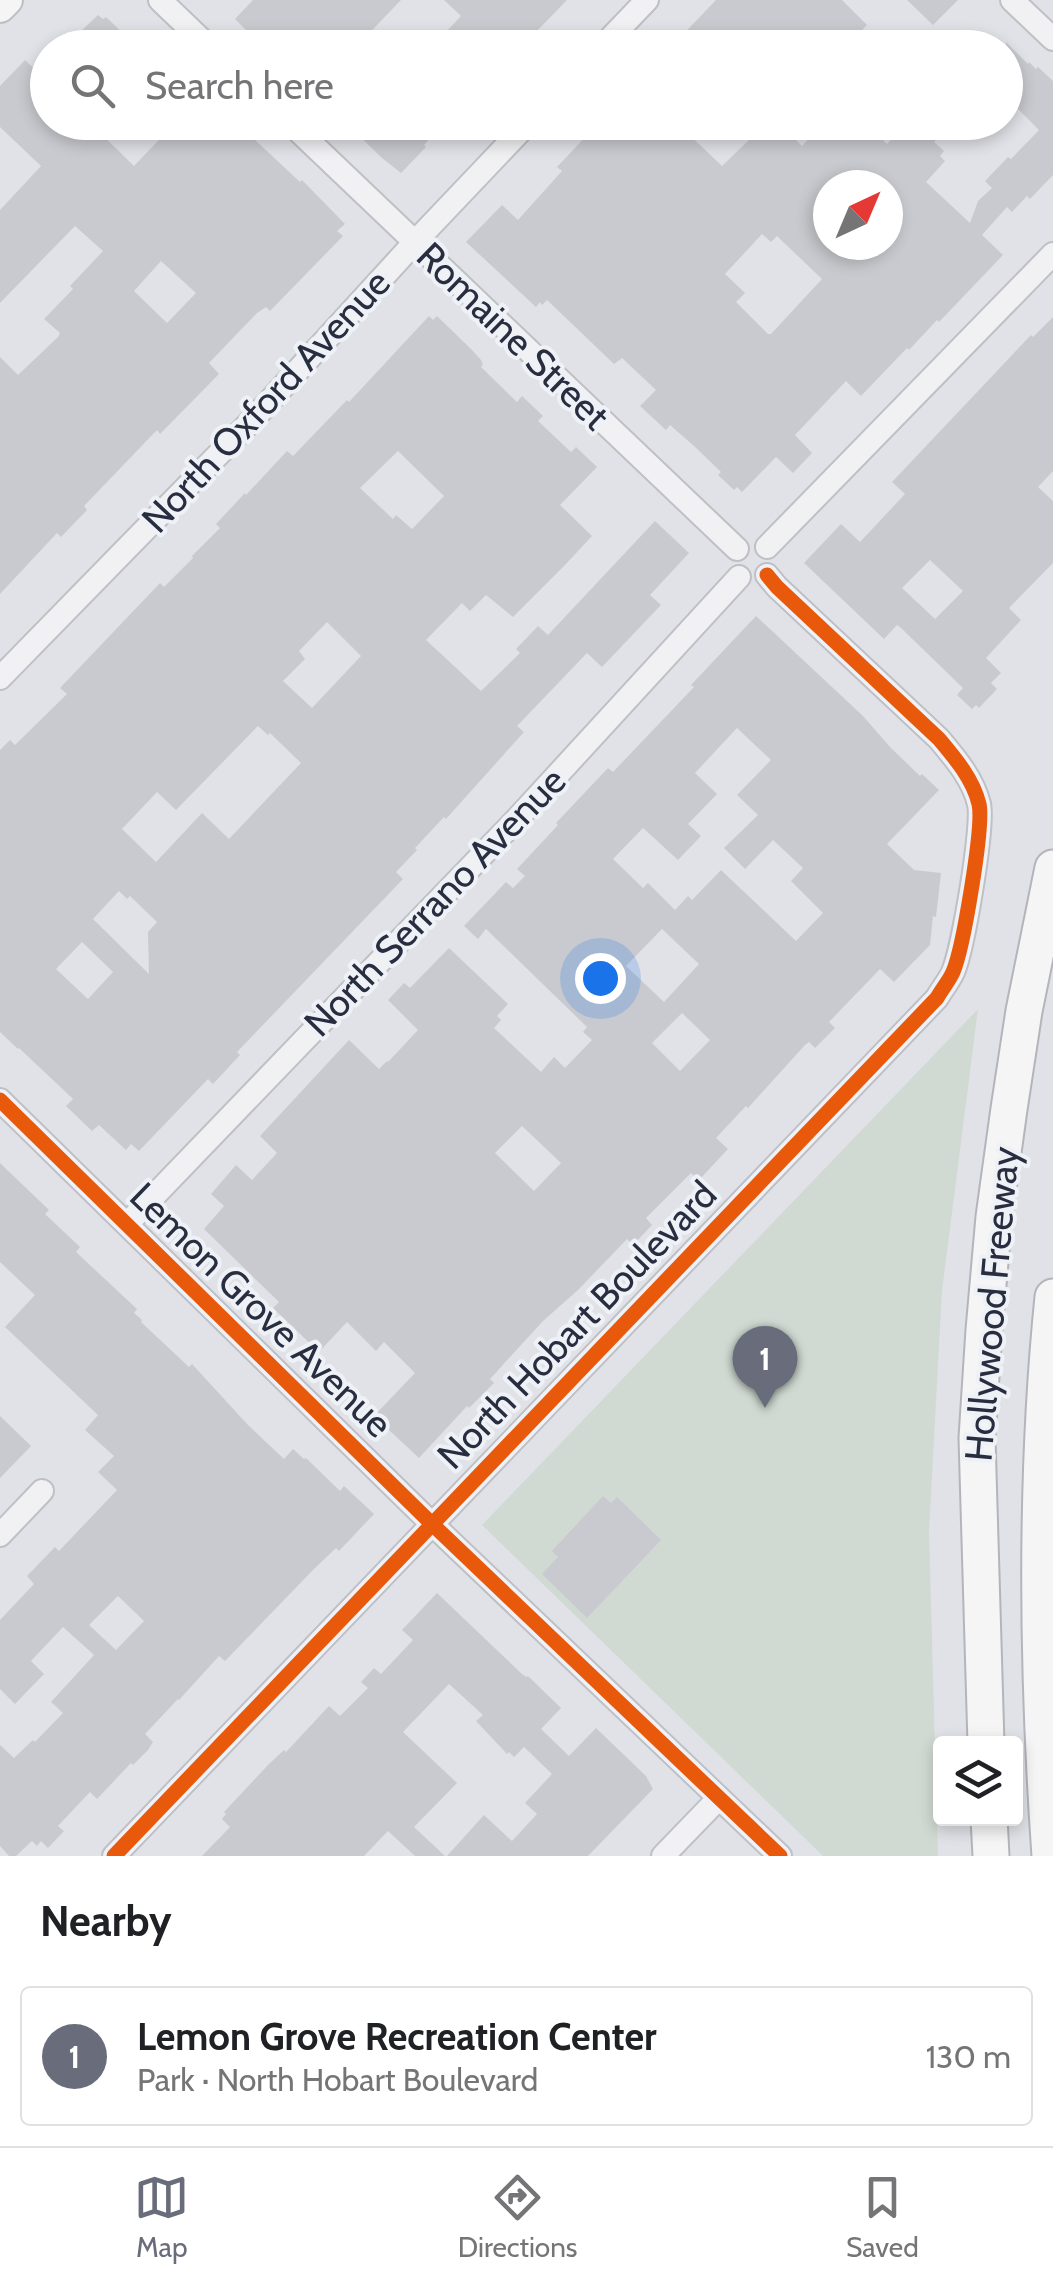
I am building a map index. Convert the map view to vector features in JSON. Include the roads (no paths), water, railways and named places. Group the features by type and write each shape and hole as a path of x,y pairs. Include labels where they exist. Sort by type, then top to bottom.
{"highway":[{"name":"Hollywood Freeway","path":"986,1736 977,1438 984,1330 1009,1109 1053,868"},
{"name":"Hollywood Freeway","path":"1050,1856 1042,1717 1040,1547 1053,1297"},
{"path":"982,1856 988,1826"},
{"path":"989,1826 991,1856"}],"main road":[{"path":"0,7 6,0"}],"street":[{"path":"160,0 191,30"},
{"path":"618,30 647,0"},
{"path":"1012,0 1053,39"},
{"name":"Romaine Street","path":"308,140 736,548"},
{"name":"North Oxford Avenue","path":"0,678 258,415 512,140"},
{"path":"767,547 1053,254"},
{"path":"755,541 767,547 772,561 767,576 757,582 739,577 732,560 736,548 755,541"},
{"name":"North Hobart Boulevard","path":"114,1856 937,998 953,972 980,826 973,787 939,739 767,576"},
{"name":"North Serrano Avenue","path":"126,1224 502,835 739,577"},
{"name":"Lemon Grove Avenue","path":"1,1104 780,1856"},
{"path":"0,1535 42,1491"},
{"path":"663,1856 718,1799"}],"place":[{"name":"Lemon Grove Recreation Center","path":"765,1408"}]}
